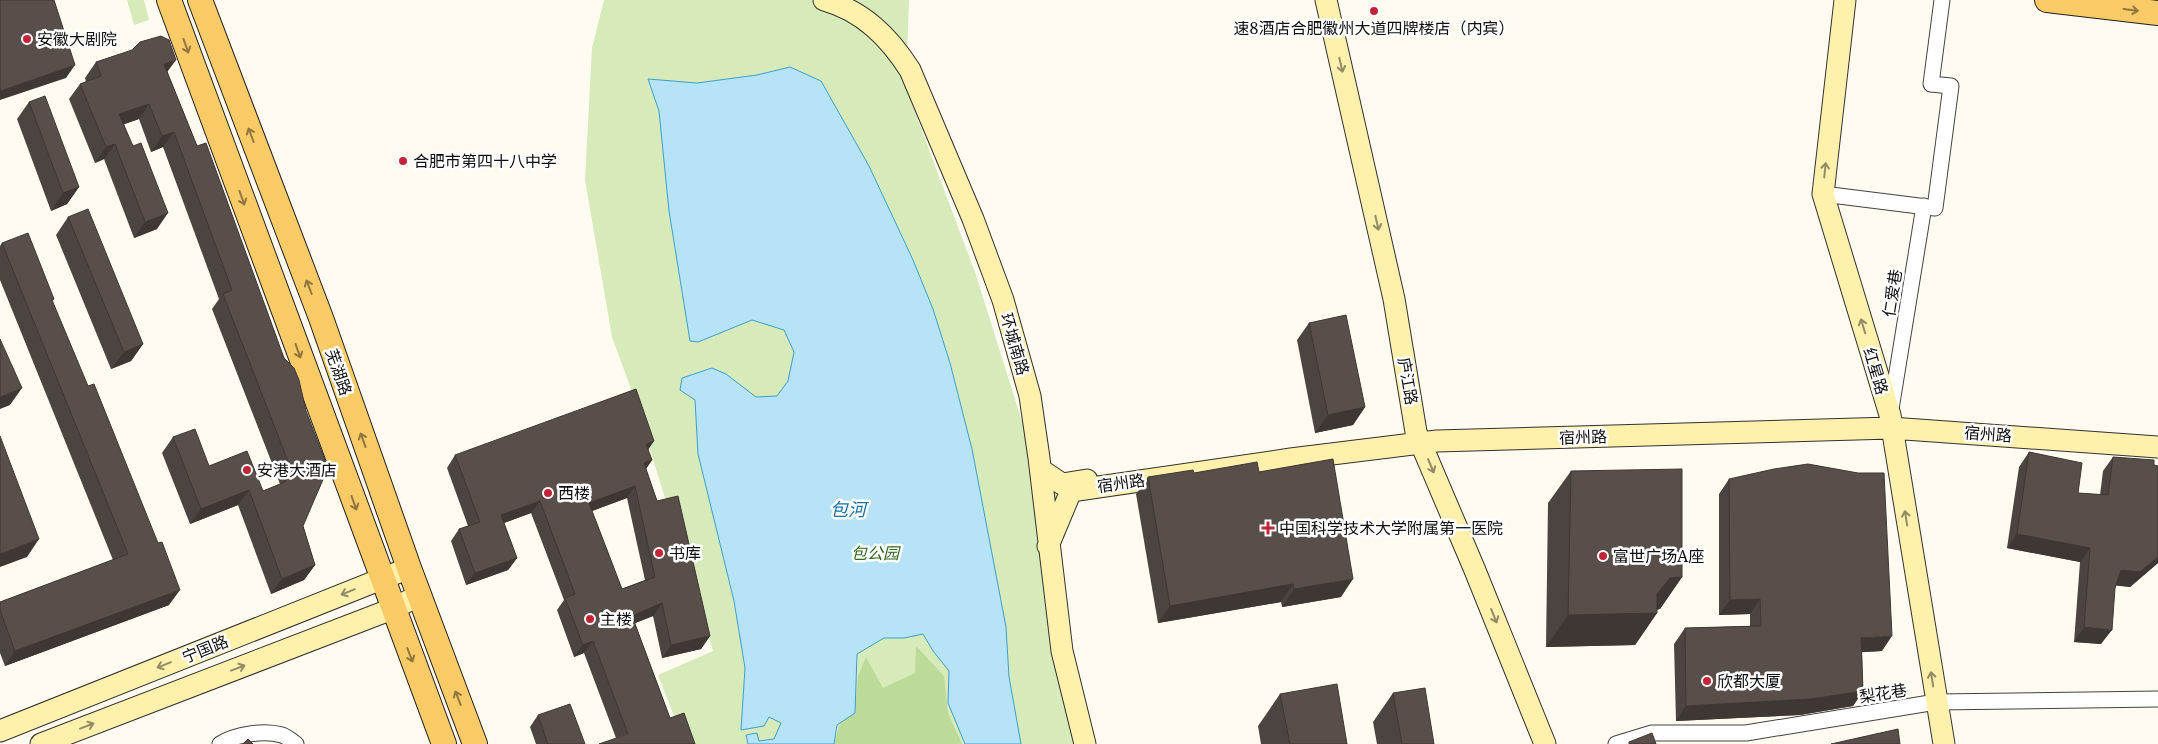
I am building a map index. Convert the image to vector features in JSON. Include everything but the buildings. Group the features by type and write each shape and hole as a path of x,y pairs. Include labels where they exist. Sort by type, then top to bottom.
{"main road":[{"name":"芜湖路","path":"169,0 392,609 444,744"},
{"name":"芜湖路","path":"200,0 321,318 409,568 476,744"},
{"name":"环城南路","path":"824,0 856,13 870,22 899,54 910,70 973,219 1003,300 1030,396 1041,470 1048,546 1062,651 1086,744"},
{"name":"庐江路","path":"1326,0 1394,299 1418,437 1474,568 1545,744"},
{"name":"红星路","path":"1845,0 1823,194 1890,422 1944,744"},
{"path":"2047,0 2158,13"},
{"name":"宿州路","path":"1041,470 1062,484 1418,437 1890,422 2158,436"},
{"name":"宿州路","path":"1890,422 2158,447"},
{"name":"宿州路","path":"1048,546 1071,490 1418,437"},
{"name":"宁国路","path":"0,731 409,568"},
{"name":"宁国路","path":"41,744 392,609 420,595"}],"street":[{"path":"1823,194 1935,208 1951,86 1931,84 1942,0"},
{"name":"仁爱巷","path":"1890,422 1924,206"},
{"name":"梨花巷","path":"1616,744 1652,733 1746,733 1936,702 2158,699"},
{"path":"220,744 256,733 283,736 296,744"}],"green space":[{"path":"127,0 144,0 149,20 134,25"},
{"name":"包公园","path":"604,0 909,0 906,88 976,275 1035,463 1062,484 1059,550 1084,744 685,744 658,675 713,651 630,386 612,337 585,180 592,48"},
{"path":"916,646 944,676 948,713 962,744 834,744 840,723 855,713 858,676 866,657 883,688 915,673"}],"water":[{"name":"包河","path":"790,67 821,81 869,166 913,260 933,309 950,363 972,449 1006,627 1009,677 1021,744 965,744 948,703 949,671 933,651 923,634 904,638 884,638 857,654 855,713 837,725 834,744 748,744 746,735 757,733 759,741 774,739 781,723 769,717 764,726 741,730 745,668 734,601 698,454 695,400 680,390 682,378 712,368 726,374 756,397 777,396 788,381 794,352 784,330 752,320 698,342 690,341 669,211 659,111 648,79 697,83 757,75"}],"place":[{"name":"速8酒店合肥徽州大道四牌楼店（内宾）","path":"1374,11"},
{"name":"安徽大剧院","path":"27,39"},
{"name":"合肥市第四十八中学","path":"403,161"},
{"name":"安港大酒店","path":"247,470"},
{"name":"西楼","path":"548,493"},
{"name":"中国科学技术大学附属第一医院","path":"1268,528"},
{"name":"书库","path":"659,553"},
{"name":"富世广场A座","path":"1603,556"},
{"name":"主楼","path":"590,619"},
{"name":"欣都大厦","path":"1707,681"}]}
